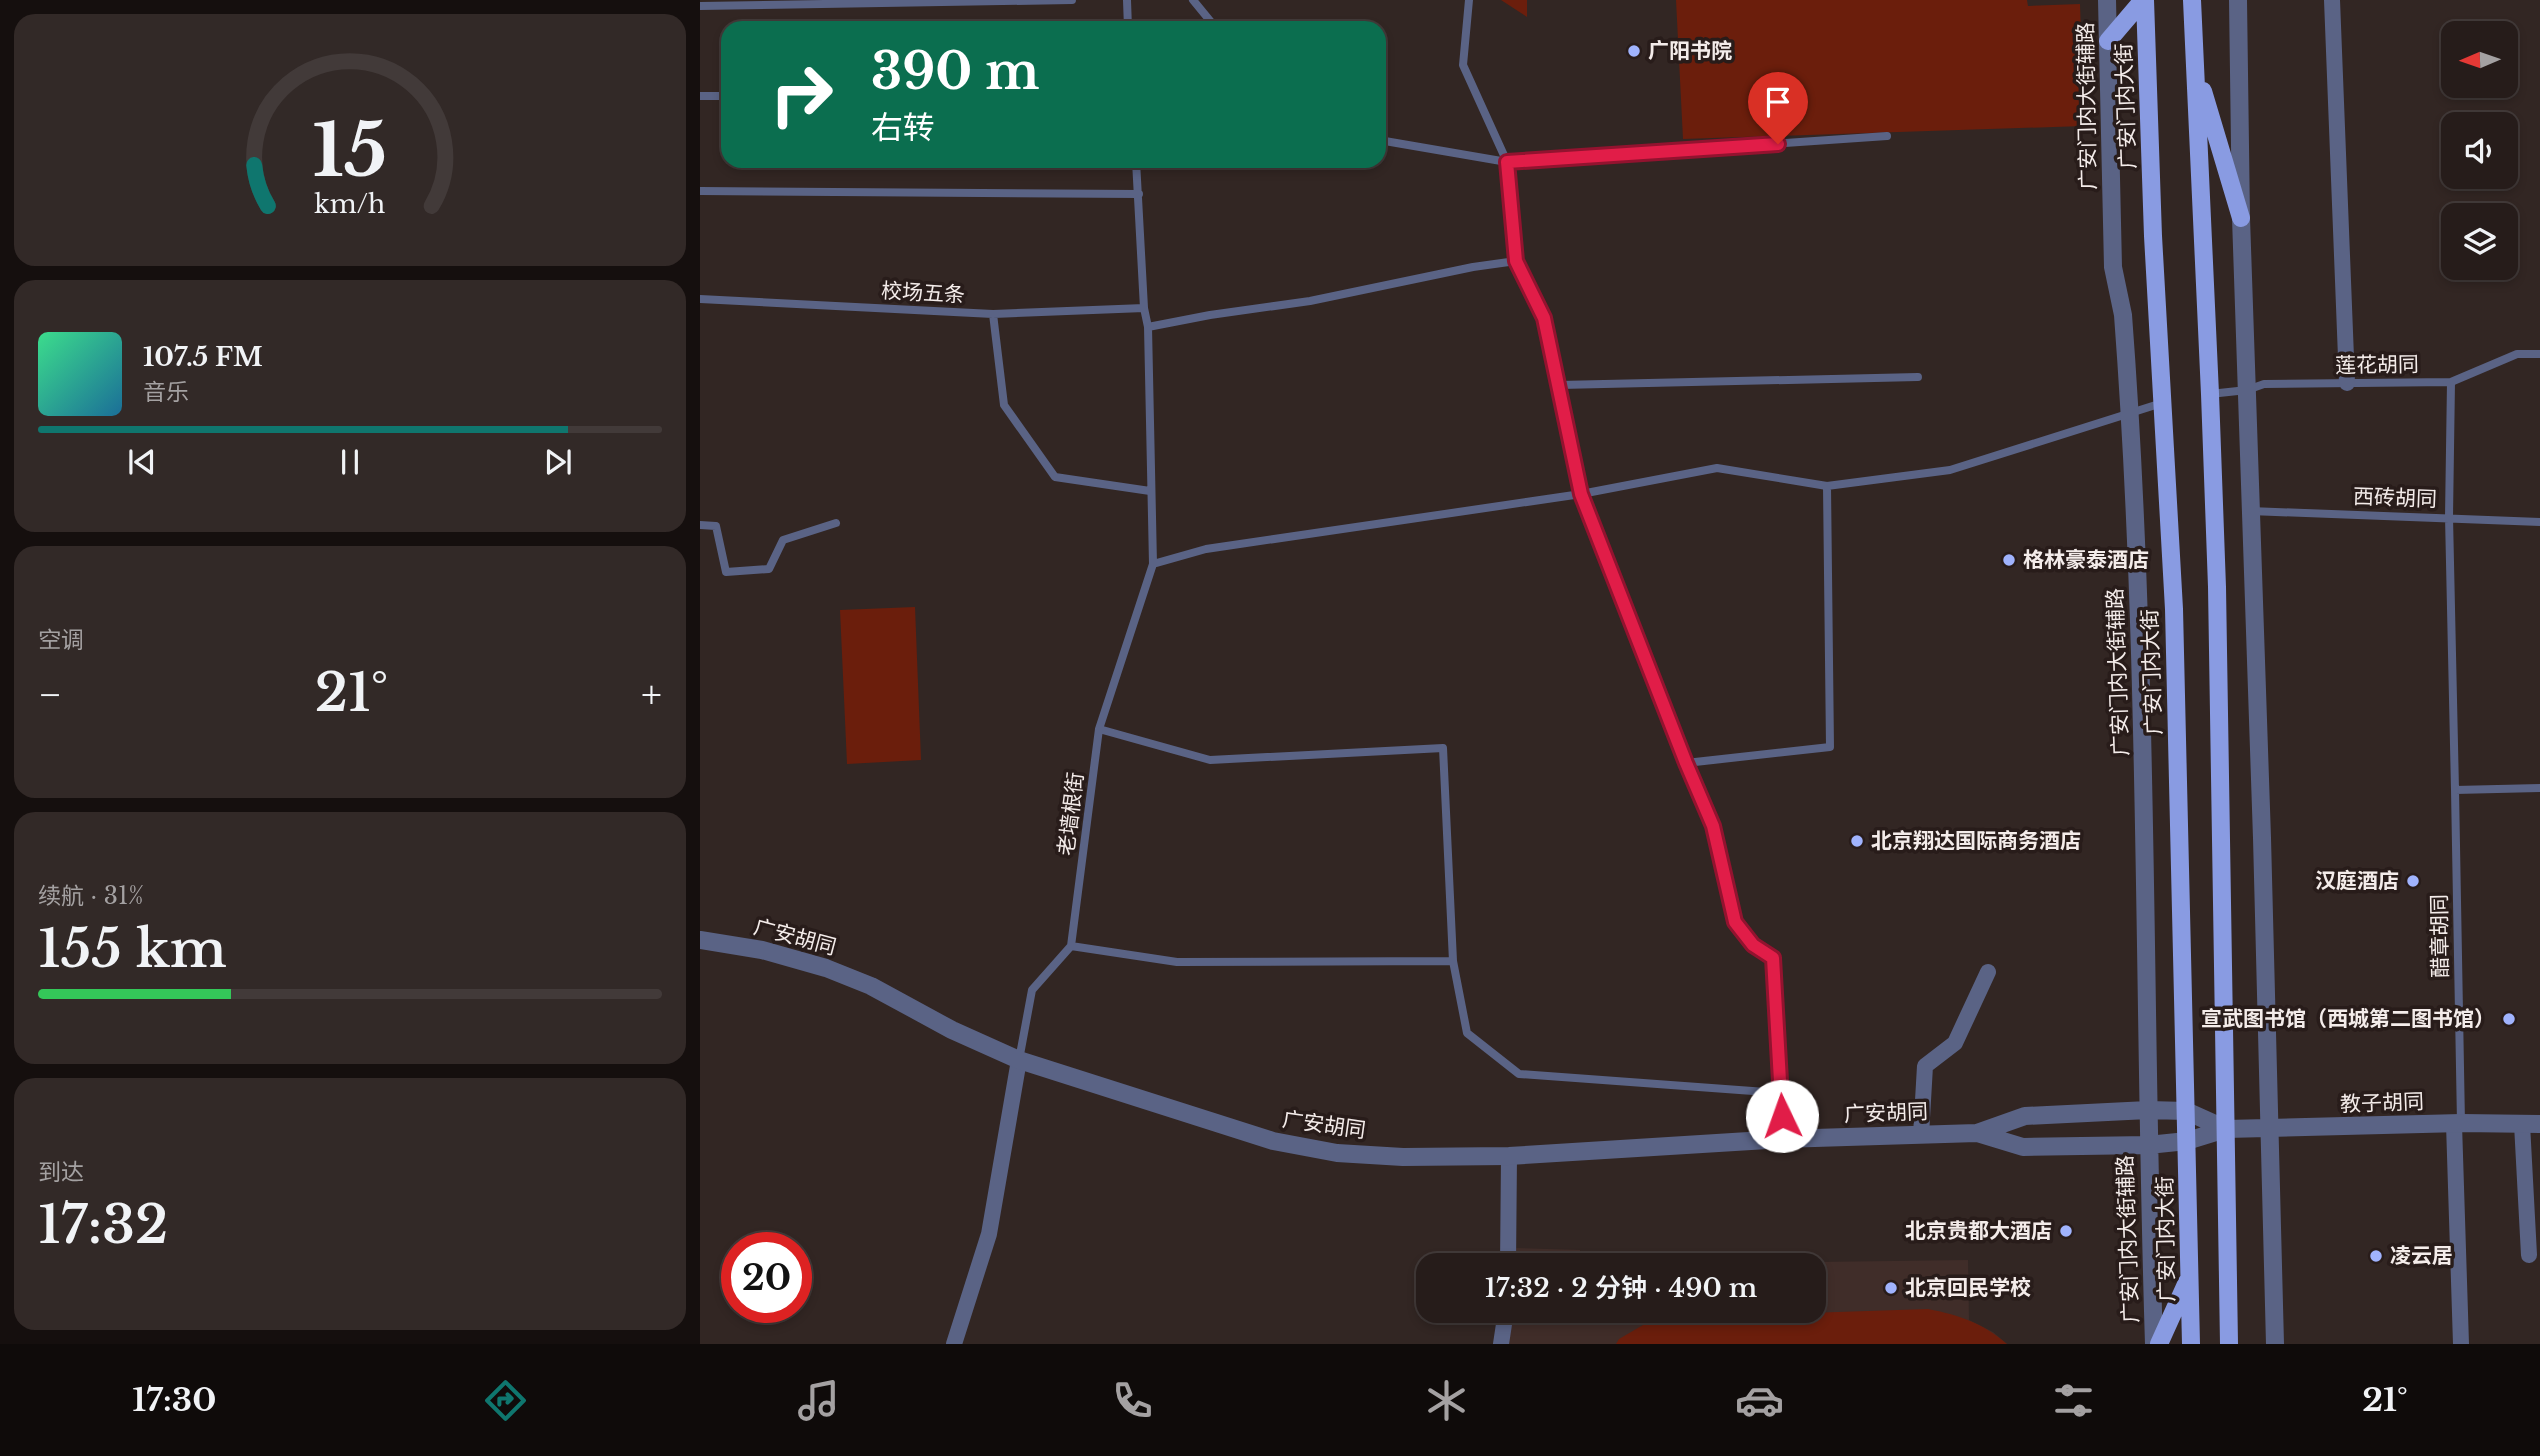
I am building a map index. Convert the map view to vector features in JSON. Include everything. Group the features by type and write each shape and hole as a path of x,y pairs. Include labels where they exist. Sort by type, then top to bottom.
{"main road":[{"path":"2108,41 2144,0"},
{"name":"广安门内大街","path":"2144,0 2153,236 2174,609 2191,1344"},
{"path":"2192,0 2217,587 2229,1344"},
{"path":"2195,65 2241,218"},
{"path":"2159,1344 2190,1276"}],"street":[{"name":"广安门内大街辅路","path":"2107,0 2113,267 2123,315 2140,614 2148,1145 2154,1344"},
{"path":"2238,0 2241,218 2262,838 2275,1344"},
{"path":"2332,0 2347,383"},
{"name":"广安胡同","path":"700,940 762,950 826,968 871,986 952,1030 1019,1060 1273,1141 1337,1153 1403,1157 1509,1156 1782,1139 1977,1133 2025,1116 2148,1110 2186,1111"},
{"path":"1921,1135 1925,1066 1955,1043 1988,972"},
{"path":"954,1344 989,1234 1019,1060"},
{"path":"2186,1111 2226,1129"},
{"path":"2458,1124 2461,1344"},
{"path":"2529,1255 2531,1124"},
{"name":"教子胡同","path":"2226,1129 2531,1124"},
{"name":"广安胡同","path":"1977,1133 2023,1147 2148,1145 2187,1141 2226,1129"},
{"path":"1508,1253 1509,1156"},
{"path":"1501,1344 1504,1323"}],"lane":[{"path":"700,6 1072,0"},
{"path":"1128,0 1128,21"},
{"path":"1193,0 1210,21"},
{"path":"1469,0 1463,65 1507,162 1516,261 1544,318 1581,494 1713,826 1735,922 1753,945 1773,958 1782,1139"},
{"path":"700,96 721,96"},
{"path":"1386,141 1507,162 1887,136"},
{"path":"1137,168 1144,308 1148,327 1153,564 1206,548 1581,494 1717,468 1827,486 1950,470 2162,403"},
{"path":"700,191 1139,194"},
{"path":"1148,327 1210,315 1310,302 1473,267 1516,261"},
{"name":"校场五条","path":"700,299 993,314 1144,308"},
{"path":"993,314 1004,405 1055,477 1150,491"},
{"name":"莲花胡同","path":"2210,394 2247,390 2264,384 2451,382 2517,354 2540,354"},
{"path":"1560,385 1918,377"},
{"name":"醋章胡同","path":"2451,382 2449,517 2458,1124"},
{"path":"1686,763 1830,747 1827,486"},
{"name":"西砖胡同","path":"2250,511 2540,522"},
{"path":"700,525 716,526 726,572 769,569 783,540 836,523"},
{"name":"老墙根街","path":"1071,946 1099,729 1153,564"},
{"path":"1099,729 1210,760 1443,748 1453,961 1467,1033 1519,1074 1781,1093"},
{"path":"2455,790 2540,788"},
{"path":"1019,1060 1032,990 1071,946 1177,962 1453,961"}],"shaded area":[{"path":"1501,0 1527,0 1527,17"},
{"path":"1676,0 2027,0 2028,6 2080,4 2084,126 1683,139"},
{"path":"915,607 921,760 847,764 840,610"},
{"path":"1514,1248 1580,1250 1580,1253 1514,1253"},
{"name":"北京回民学校","path":"1968,1260 1969,1320 1993,1332 2007,1344 1506,1344 1508,1323 1826,1323 1826,1262"},
{"path":"1928,1309 1970,1321 2007,1344 1616,1344 1619,1339 1646,1323 1826,1323 1826,1312"}],"place":[{"name":"广阳书院","path":"1634,51"},
{"name":"格林豪泰酒店","path":"2009,560"},
{"name":"北京翔达国际商务酒店","path":"1857,841"},
{"name":"汉庭酒店","path":"2413,881"},
{"name":"宣武图书馆（西城第二图书馆）","path":"2509,1019"},
{"name":"北京贵都大酒店","path":"2066,1231"},
{"name":"凌云居","path":"2376,1256"},
{"name":"北京回民学校","path":"1891,1288"}],"route":[{"path":"1778,144 1507,162 1516,261 1544,318 1581,494 1713,826 1735,922 1753,945 1773,958 1782,1116"}]}
